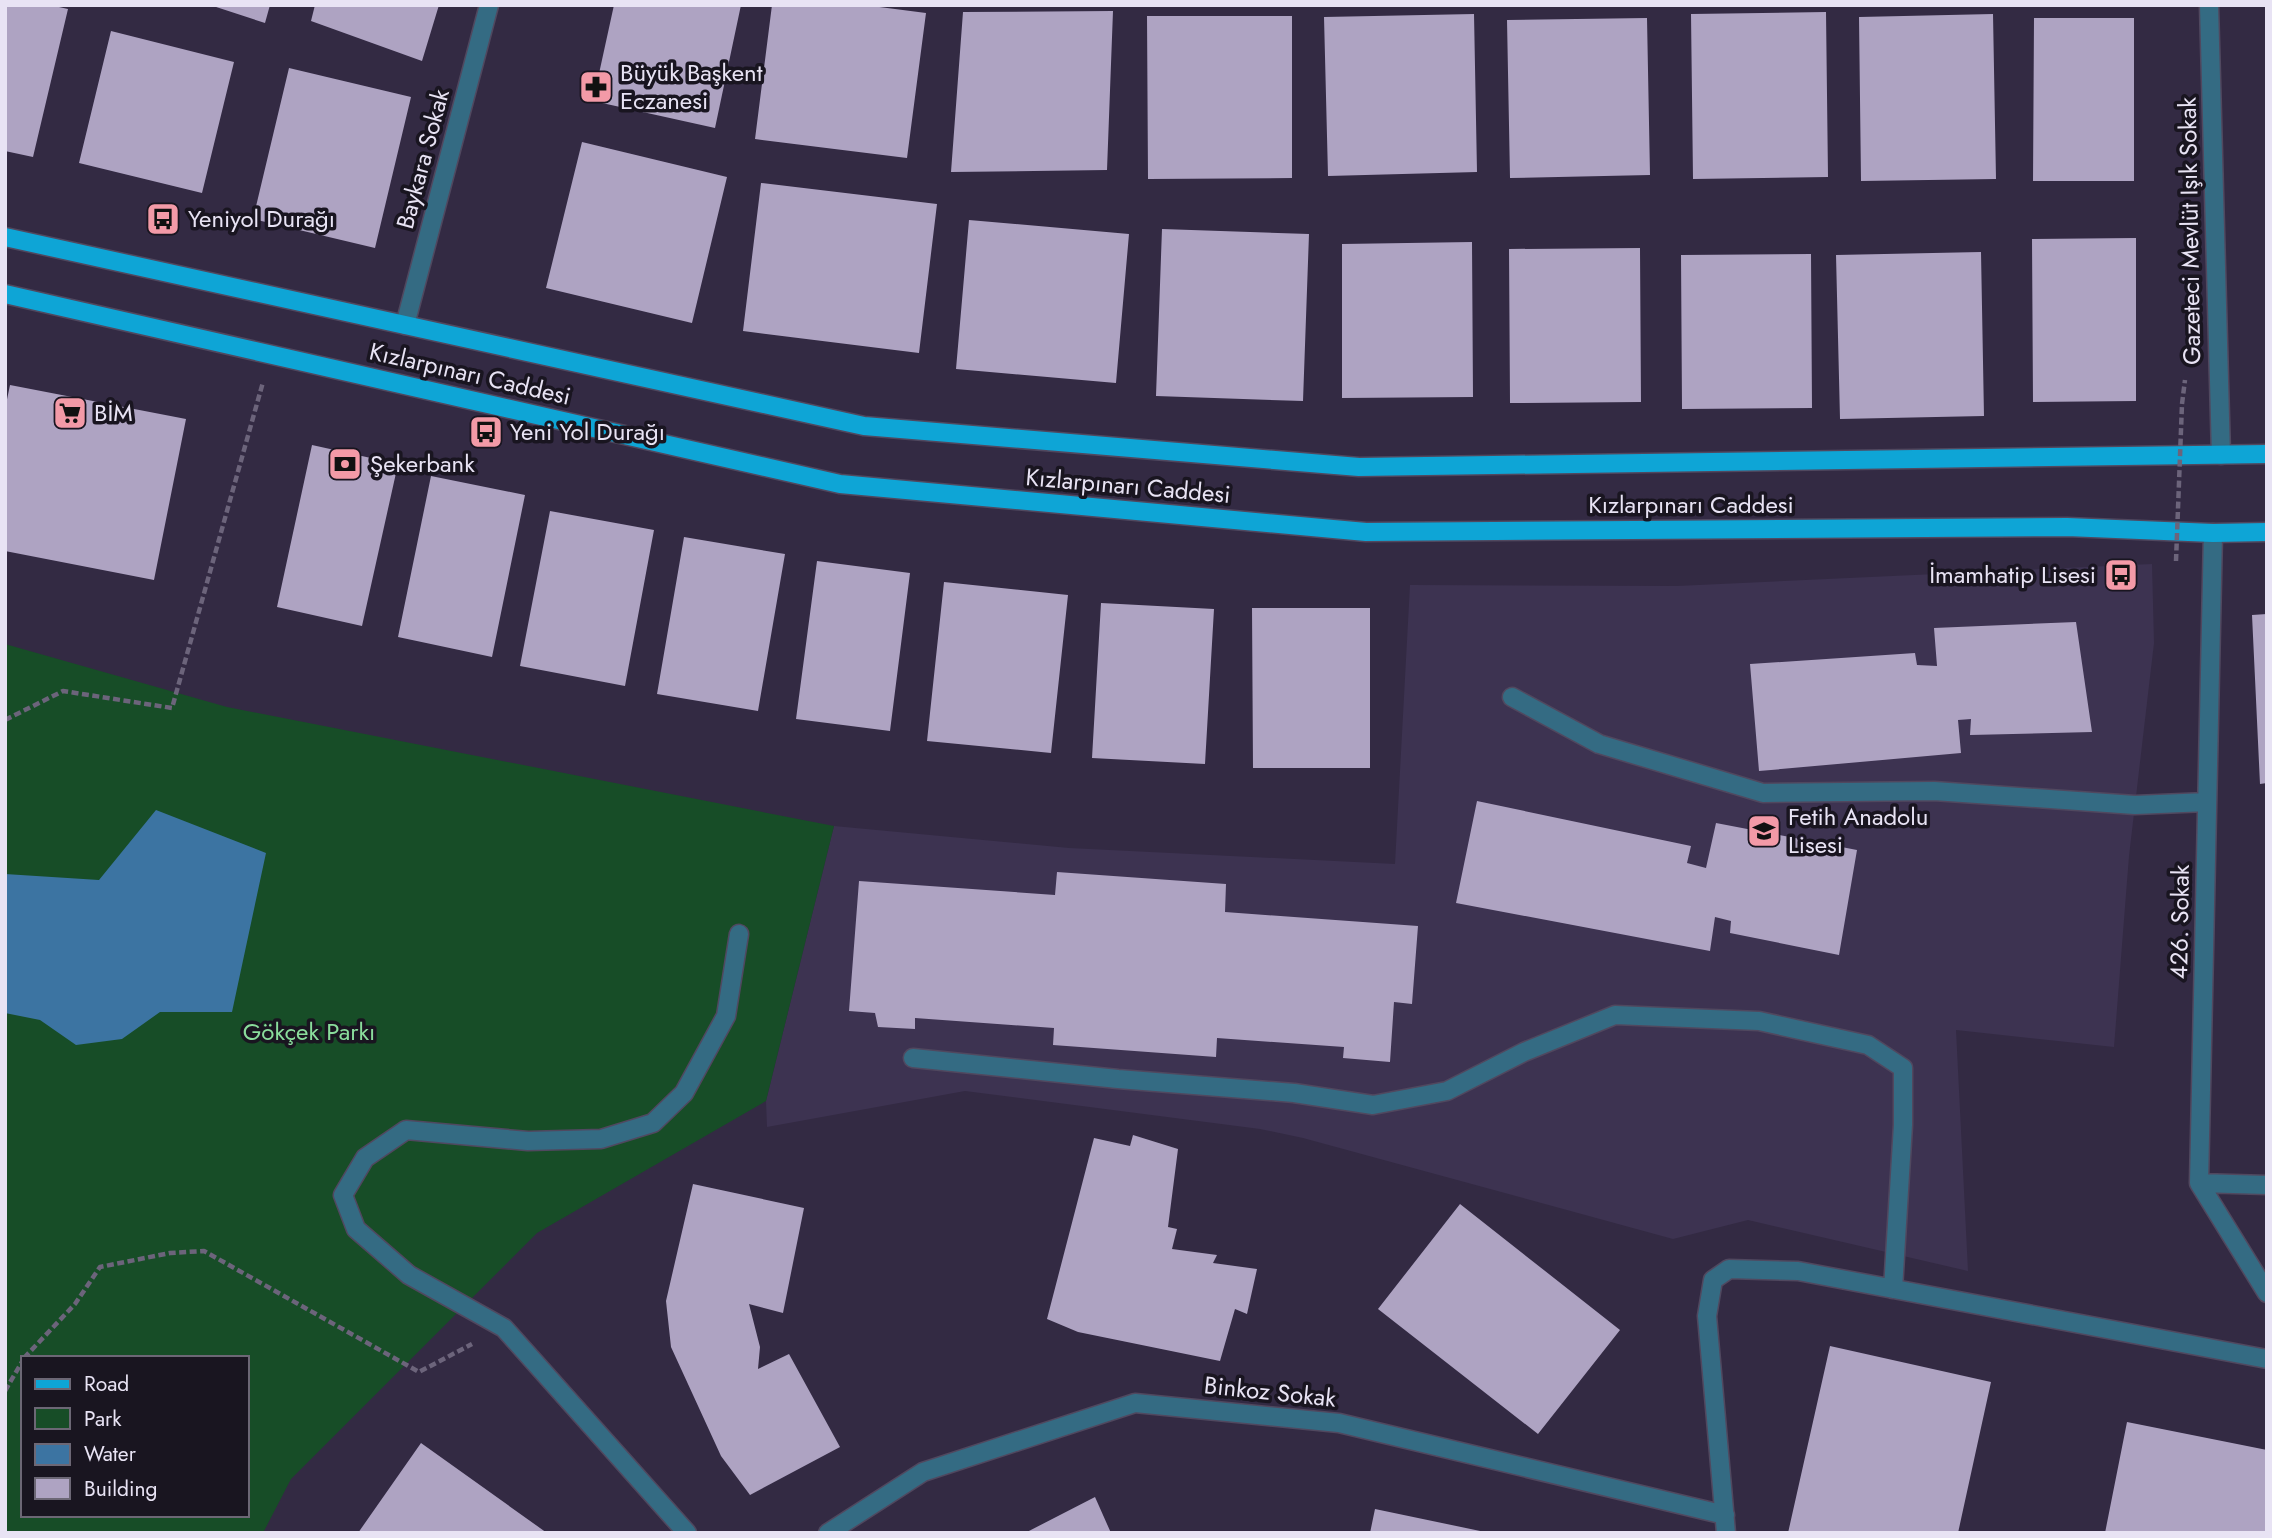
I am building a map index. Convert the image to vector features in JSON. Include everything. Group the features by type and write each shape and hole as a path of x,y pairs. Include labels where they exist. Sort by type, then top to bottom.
{"main road":[{"name":"Kızlarpınarı Caddesi","path":"5,237 864,426 1359,467 2267,454"},
{"name":"Kızlarpınarı Caddesi","path":"5,294 840,484 1366,533 2067,527 2213,533 2267,532"}],"street":[{"name":"Baykara Sokak","path":"405,325 489,5"},
{"name":"Gazeteci Mevlüt Işık Sokak","path":"2209,5 2221,454"},
{"name":"426. Sokak","path":"2199,1183 2213,533"},
{"path":"1511,697 1599,744 1763,793 1934,791 2135,805 2207,802"},
{"path":"687,1533 504,1328 409,1275 356,1229 343,1195 365,1158 405,1130 528,1141 601,1139 653,1123 684,1093 726,1016 739,934"},
{"path":"913,1058 1118,1079 1294,1093 1373,1105 1447,1091 1524,1052 1615,1015 1759,1021 1868,1045 1903,1068 1902,1150 1893,1289"},
{"path":"2199,1183 2267,1185"},
{"path":"2199,1183 2267,1293"},
{"path":"1726,1524 1707,1316 1713,1280 1729,1269 1798,1271 2267,1359"},
{"name":"Binkoz Sokak","path":"828,1533 923,1472 1135,1403 1339,1423 1726,1524"}],"path":[{"path":"5,720 63,691 172,708 270,354"},
{"path":"2176,561 2182,404"},
{"path":"26,1356 75,1304 100,1267 170,1254 204,1251 419,1372 504,1328"},
{"path":"5,1391 21,1363"}],"shaded area":[{"path":"2152,564 2154,643 2129,856 2114,1047 1956,1030 1968,1271 1748,1220 1673,1239 1303,1138 1260,1129 965,1091 767,1127 766,1101 834,826 1069,848 1395,864 1410,585 1677,586"}],"green space":[{"name":"Gökçek Parkı","path":"5,644 227,707 834,826 766,1101 537,1233 291,1479 263,1533 5,1533"}],"water":[{"path":"156,810 266,853 232,1012 160,1012 122,1039 76,1045 40,1020 5,1013 5,874 99,880"}],"building":[{"path":"5,5 50,5 68,9 33,157 5,151"},
{"path":"210,5 270,5 265,23"},
{"path":"315,5 439,5 422,61 311,21"},
{"path":"614,5 741,5 715,128 593,101"},
{"path":"772,5 864,5 926,13 907,158 755,139"},
{"path":"1113,11 1107,170 951,172 963,12"},
{"path":"1826,12 1828,177 1693,179 1691,14"},
{"path":"1474,14 1477,172 1328,176 1324,17"},
{"path":"1993,14 1996,179 1861,181 1859,17"},
{"path":"1147,16 1292,16 1292,178 1148,179"},
{"path":"1647,18 1650,175 1510,178 1507,20"},
{"path":"2034,18 2134,18 2134,181 2033,181"},
{"path":"111,31 234,62 202,193 79,163"},
{"path":"289,68 411,97 375,248 253,219"},
{"path":"582,142 727,177 692,323 546,288"},
{"path":"761,183 937,204 919,353 743,331"},
{"path":"969,220 1129,234 1116,383 956,369"},
{"path":"1162,229 1309,234 1303,401 1156,396"},
{"path":"2136,238 2136,401 2033,402 2032,239"},
{"path":"1472,242 1473,397 1342,398 1342,244"},
{"path":"1640,248 1641,402 1510,403 1509,249"},
{"path":"1981,252 1984,416 1840,419 1836,255"},
{"path":"1811,254 1812,408 1682,409 1681,255"},
{"path":"10,385 186,419 154,580 5,551 5,409"},
{"path":"312,445 398,464 362,626 277,607"},
{"path":"431,476 525,495 492,657 398,637"},
{"path":"550,511 654,530 625,686 520,666"},
{"path":"684,537 785,554 758,711 657,694"},
{"path":"817,561 910,573 890,731 796,719"},
{"path":"944,582 1068,595 1051,753 927,741"},
{"path":"1101,603 1214,609 1205,764 1092,758"},
{"path":"1252,608 1370,608 1370,768 1253,768"},
{"path":"2267,614 2267,783 2260,784 2252,615"},
{"path":"2076,622 2092,732 1970,735 1971,719 1958,720 1961,753 1759,771 1750,664 1915,653 1917,665 1937,666 1934,628"},
{"path":"1477,801 1691,846 1687,863 1706,868 1716,823 1857,850 1839,955 1730,933 1731,921 1715,917 1710,951 1456,903"},
{"path":"1057,872 1226,884 1225,912 1418,926 1412,1004 1394,1002 1390,1062 1343,1058 1344,1047 1217,1038 1216,1057 1053,1045 1054,1028 915,1018 915,1029 878,1027 875,1013 849,1011 859,881 1055,895"},
{"path":"1133,1135 1178,1149 1168,1227 1177,1229 1172,1249 1217,1255 1213,1263 1257,1269 1247,1314 1235,1309 1220,1361 1078,1332 1047,1319 1094,1138 1130,1146"},
{"path":"693,1184 804,1208 783,1313 749,1304 760,1347 758,1369 789,1354 840,1447 750,1495 721,1456 671,1347 666,1301"},
{"path":"1460,1204 1620,1330 1538,1434 1378,1309"},
{"path":"1830,1346 1991,1382 1958,1533 1788,1533"},
{"path":"2127,1422 2267,1450 2267,1533 2105,1533"},
{"path":"421,1443 547,1533 358,1533"},
{"path":"1095,1497 1111,1533 1025,1533"},
{"path":"1375,1509 1485,1532 1370,1533"}],"place":[{"name":"Büyük Başkent Eczanesi","path":"596,87"},
{"name":"Yeniyol Durağı","path":"163,219"},
{"name":"BİM","path":"70,413"},
{"name":"Yeni Yol Durağı","path":"486,432"},
{"name":"Şekerbank","path":"345,464"},
{"name":"İmamhatip Lisesi","path":"2121,575"},
{"name":"Fetih Anadolu Lisesi","path":"1764,831"}]}
